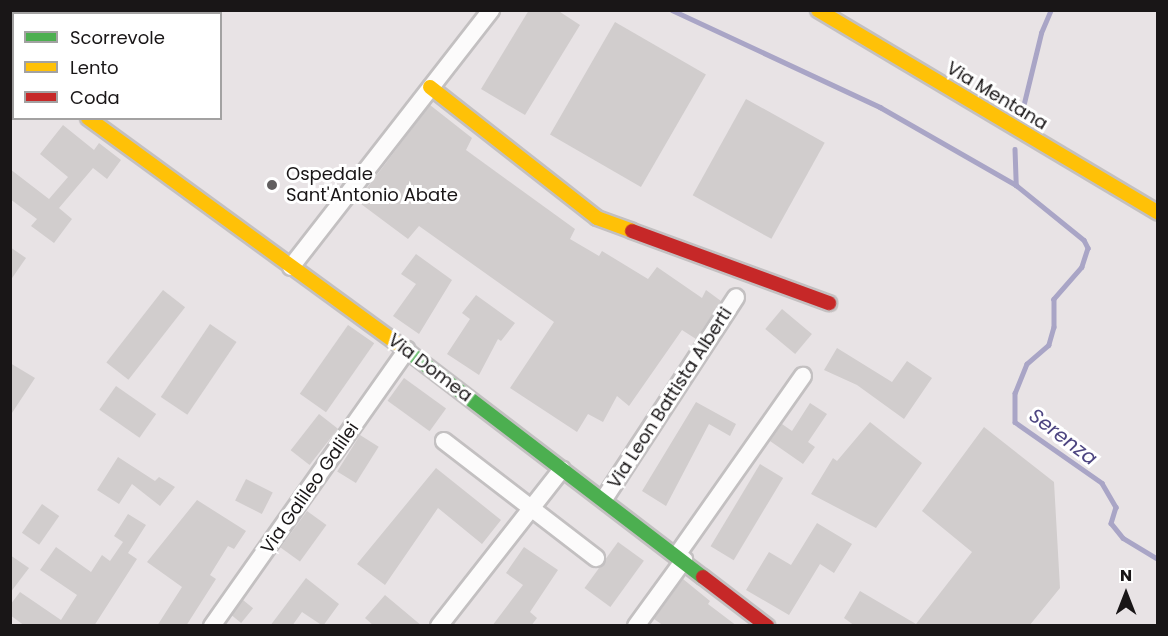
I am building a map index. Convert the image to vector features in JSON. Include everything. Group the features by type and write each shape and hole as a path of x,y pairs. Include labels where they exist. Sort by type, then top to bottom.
{"street":[{"path":"291,267 491,10"},
{"name":"Via Mentana","path":"818,10 1158,213"},
{"path":"430,87 597,218 828,303"},
{"name":"Via Domea","path":"91,120 407,350 767,626"},
{"name":"Via Leon Battista Alberti","path":"604,499 736,297"},
{"name":"Via Galileo Galilei","path":"212,626 407,350"},
{"path":"636,626 803,376"},
{"path":"444,441 533,507 596,558"},
{"path":"439,626 562,469"}],"building":[{"path":"529,10 557,10 580,25 525,115 481,89"},
{"path":"615,22 706,74 641,187 550,135"},
{"path":"746,99 825,143 771,239 693,195"},
{"path":"430,105 472,138 466,150 575,229 570,239 599,256 602,251 648,279 657,267 702,298 706,290 721,301 696,339 682,330 629,406 617,396 603,422 588,414 577,432 510,388 554,322 419,226 408,239 357,201"},
{"path":"63,125 94,150 99,143 121,160 107,179 93,168 59,208 72,219 54,243 31,226 37,219 10,199 10,169 49,199 68,177 40,154"},
{"path":"10,247 26,258 10,281"},
{"path":"416,254 452,280 419,334 393,316 416,284 401,274"},
{"path":"163,290 185,307 128,380 106,362"},
{"path":"476,295 515,323 501,341 498,339 479,375 447,354 470,319 462,313"},
{"path":"782,309 812,334 795,354 765,329"},
{"path":"210,324 237,342 187,415 161,397"},
{"path":"348,325 374,343 326,412 300,394"},
{"path":"837,348 892,382 907,361 932,378 904,419 857,385 824,370"},
{"path":"10,363 35,378 10,416"},
{"path":"404,378 446,409 430,431 388,401"},
{"path":"116,386 156,414 140,438 99,410"},
{"path":"696,402 736,424 730,436 709,424 666,506 642,491"},
{"path":"810,403 827,414 808,442 815,447 803,464 770,441 782,424 792,431"},
{"path":"319,414 338,429 310,465 291,450"},
{"path":"870,422 922,463 876,528 811,494 833,458 837,461"},
{"path":"984,427 1054,482 1060,588 1029,626 855,626 844,618 860,591 916,624 972,552 922,511"},
{"path":"360,435 379,447 356,483 337,471"},
{"path":"118,457 155,481 159,477 175,487 160,506 132,484 119,504 97,490"},
{"path":"760,464 783,478 734,560 711,546"},
{"path":"436,468 501,520 482,544 438,508 385,585 357,564"},
{"path":"246,479 273,493 262,514 235,500"},
{"path":"197,500 246,531 234,549 228,546 210,575 216,579 186,626 157,626 182,587 147,562"},
{"path":"42,504 59,516 39,545 22,533"},
{"path":"307,511 326,525 300,562 281,547"},
{"path":"128,514 146,525 128,553 137,559 94,626 25,626 10,615 10,605 20,592 61,620 77,595 40,570 56,547 91,572 102,555 110,561 123,542 114,536"},
{"path":"817,523 852,544 834,573 820,564 789,615 746,590 769,552 791,565"},
{"path":"618,542 644,561 610,607 584,588"},
{"path":"524,547 558,570 530,612 537,618 531,626 492,626 523,585 506,573"},
{"path":"10,555 29,568 10,593"},
{"path":"306,578 339,604 323,626 302,612 292,626 270,626"},
{"path":"683,579 710,601 708,604 737,626 664,626 654,619"},
{"path":"385,595 422,626 374,626 365,618"},
{"path":"243,600 253,608 241,623 231,615"}],"waterway":[{"name":"Serenza","path":"672,10 880,107 1016,185 1084,240 1088,248 1082,267 1054,299 1054,327 1049,345 1027,364 1015,393 1015,422 1102,483 1116,507 1111,523 1123,538 1158,559"},
{"name":"Serenza","path":"1024,103 1041,33 1051,10"},
{"name":"Serenza","path":"1015,149 1016,185"}],"traffic: fast":[{"path":"402,347 703,577"}],"traffic: slow":[{"path":"818,10 1158,213"},
{"path":"430,87 597,218 632,231"},
{"path":"91,120 402,347"}],"traffic: jam":[{"path":"632,231 829,303"},
{"path":"703,577 767,626"}],"place":[{"name":"Ospedale Sant'Antonio Abate","path":"272,185"}]}
